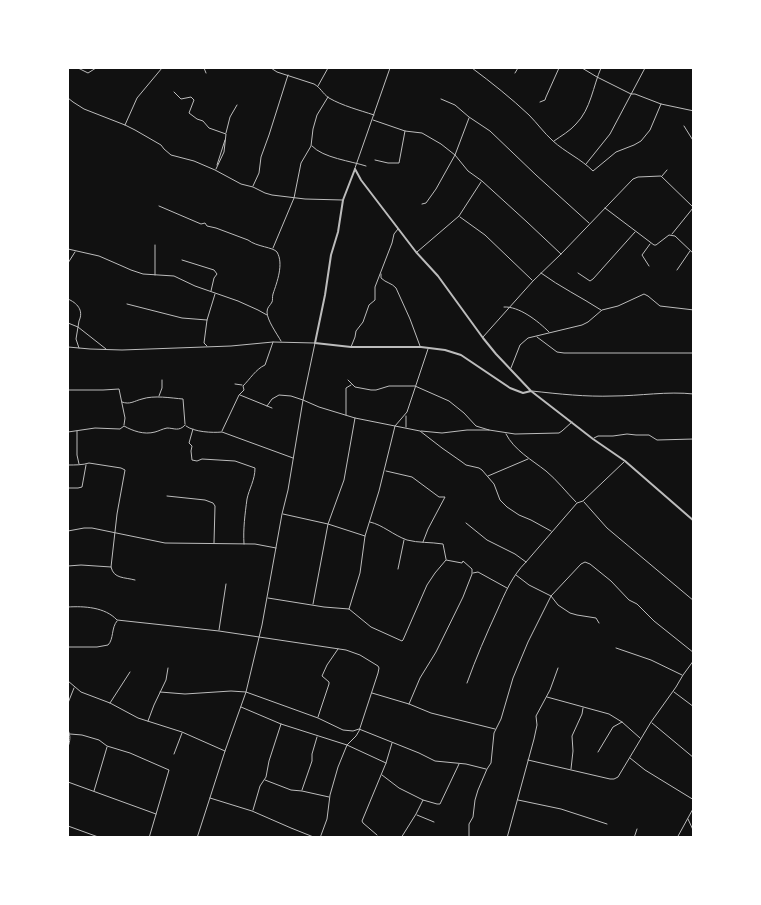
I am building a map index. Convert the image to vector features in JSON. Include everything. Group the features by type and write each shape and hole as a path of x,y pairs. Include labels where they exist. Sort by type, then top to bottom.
{"street":[{"path":"78,68 88,73 96,68"},
{"path":"125,125 137,98 162,68"},
{"path":"204,68 206,73"},
{"path":"272,68 277,72 318,86 323,94 350,108 374,115"},
{"path":"277,72 278,68"},
{"path":"318,86 328,68"},
{"path":"197,838 246,692 259,637 288,490 303,400 343,200 353,177 356,163 373,120 390,68"},
{"path":"472,68 522,108 554,142 593,171 616,152 638,143 650,130 661,104"},
{"path":"515,73 518,68"},
{"path":"540,102 544,100 549,92 559,68"},
{"path":"582,68 631,94 661,104 694,111"},
{"path":"554,142 582,117 602,68"},
{"path":"586,164 610,134 645,68"},
{"path":"253,187 259,173 263,150 288,75"},
{"path":"174,92 181,99 191,97 194,100 190,114 204,121 209,128 226,134"},
{"path":"273,248 294,198 300,167 311,146 317,115 328,97"},
{"path":"68,98 84,109 125,125 161,145 171,155 194,161 216,170 240,184 272,195 305,199 343,200"},
{"path":"441,98 490,131 590,224"},
{"path":"216,170 224,152 230,117 237,105"},
{"path":"422,204 426,202 436,189 455,155 469,117"},
{"path":"373,120 405,131 422,133 455,155 468,171 482,181 561,254"},
{"path":"684,126 694,142"},
{"path":"375,160 400,163 405,131"},
{"path":"311,146 326,155 366,166"},
{"path":"355,169 361,180 398,229 438,276 496,354 531,390 593,439 625,461 694,521"},
{"path":"483,338 541,272 634,179 638,177 661,176 667,170"},
{"path":"605,208 651,244 656,245 669,235 672,235 693,208 661,176"},
{"path":"353,177 361,180"},
{"path":"416,252 459,216 482,181"},
{"path":"159,206 201,224 206,223 207,226 248,240 259,246 273,248 277,252 280,268 272,302 267,311 281,342"},
{"path":"459,216 485,236 533,281"},
{"path":"351,347 356,330 370,305 375,300 375,287 394,234 398,229"},
{"path":"578,273 590,281 593,279 636,232"},
{"path":"672,235 694,254"},
{"path":"650,266 642,255 651,244"},
{"path":"154,245 155,275"},
{"path":"68,249 99,256 135,272 174,276 215,294 238,301 268,316"},
{"path":"677,270 690,250"},
{"path":"68,263 76,252"},
{"path":"182,260 214,270 216,274 211,291"},
{"path":"541,272 559,286 602,310"},
{"path":"380,273 381,278 393,284 396,288 421,347"},
{"path":"207,346 204,343 206,320 215,294"},
{"path":"511,368 520,345 528,338 582,326 602,310 618,306 644,294 660,306 694,310"},
{"path":"68,299 73,301 80,310 76,342 79,348"},
{"path":"127,304 182,318 206,320"},
{"path":"504,307 510,307 538,321 549,332"},
{"path":"263,313 267,311"},
{"path":"74,325 79,321"},
{"path":"68,323 78,327 107,350"},
{"path":"536,336 557,352 564,353 694,353"},
{"path":"222,432 239,395 244,390 243,386 259,368 265,365 273,342"},
{"path":"68,347 138,350 273,342 315,343 351,347 421,347 456,352 510,388 523,393 531,390 597,397 676,393 694,394"},
{"path":"406,428 406,415 429,348"},
{"path":"159,397 162,380"},
{"path":"348,380 355,387 371,390 389,386 415,386 449,401 476,426 489,430 515,434 559,432 572,422"},
{"path":"236,384 243,386"},
{"path":"346,415 345,392 346,388 351,385"},
{"path":"68,390 119,389 125,418 124,426"},
{"path":"239,395 272,408"},
{"path":"267,406 272,399 279,395 291,396 355,418 420,431 442,433 489,430"},
{"path":"122,402 129,404 143,399 159,397 183,399 185,425 182,429 167,428 152,433 136,431 124,426"},
{"path":"350,609 360,573 365,536 395,426 406,415"},
{"path":"313,605 328,524 344,480 355,418"},
{"path":"185,425 193,429 222,432 293,458"},
{"path":"68,432 95,428 120,429 124,426"},
{"path":"193,429 189,443 192,446 192,460 198,461 202,458 234,461 254,468 253,480 247,499 244,544"},
{"path":"77,430 77,456 79,464"},
{"path":"420,431 466,465 479,468 494,484 500,500 507,506 551,531"},
{"path":"506,433 510,441 546,472 576,503"},
{"path":"593,439 598,436 628,434 650,435 657,440 694,439"},
{"path":"488,476 528,458"},
{"path":"467,682 485,637 517,570 576,503 583,502 625,461"},
{"path":"68,465 89,463 125,470 117,514 111,567 117,576 135,580"},
{"path":"68,488 82,487 86,464"},
{"path":"385,468 385,471 412,477 439,497 445,497 423,542"},
{"path":"167,496 205,500 213,503 215,506 214,544"},
{"path":"583,502 607,528 694,601"},
{"path":"282,514 328,524 365,536"},
{"path":"369,522 414,542 443,544 446,560"},
{"path":"466,523 487,540 515,554 526,562"},
{"path":"68,531 92,528 165,543 254,544 276,548"},
{"path":"398,569 404,539"},
{"path":"267,598 350,609 371,627 402,641 430,579 446,560"},
{"path":"446,560 463,561 472,569 507,588"},
{"path":"469,838 469,824 473,817 475,800 491,763 494,733 501,719 515,673 551,596 581,564 588,562 611,581 629,600 637,604 654,621 694,653"},
{"path":"68,566 111,567"},
{"path":"409,704 420,678 436,652 463,597 472,574 472,569"},
{"path":"472,574 478,572"},
{"path":"515,575 529,585 551,596 558,605 570,613 596,618 598,623"},
{"path":"219,631 226,584"},
{"path":"68,607 81,606 103,610 117,620 219,631 339,649 356,653 378,666 379,670 359,729 356,736 347,745 338,766 330,797 327,819 320,838"},
{"path":"68,646 108,646 117,620"},
{"path":"616,648 650,660 683,676"},
{"path":"318,718 329,684 322,676 329,662 339,649"},
{"path":"528,760 614,779 618,777 640,738 694,660"},
{"path":"148,721 166,680 168,668"},
{"path":"507,838 537,725 536,716 547,696 558,668"},
{"path":"110,703 130,672"},
{"path":"68,681 81,692 110,703 138,718 182,732 225,750"},
{"path":"68,703 75,687"},
{"path":"160,692 185,694 246,692 318,718 342,730 353,731 359,729 435,761 466,764 487,769"},
{"path":"673,692 694,707"},
{"path":"371,693 409,704 431,713 496,729"},
{"path":"547,696 609,714 622,722 640,738"},
{"path":"240,707 281,724 347,745 386,763"},
{"path":"571,770 572,736 582,714 583,707"},
{"path":"598,752 613,727 622,722"},
{"path":"651,722 694,758"},
{"path":"252,811 260,786 265,780 281,724"},
{"path":"68,730 70,734 68,747"},
{"path":"174,754 182,732"},
{"path":"70,734 99,740 107,746 130,753 170,770 149,838"},
{"path":"302,791 312,761 317,736"},
{"path":"377,834 362,821 393,742"},
{"path":"94,792 107,746"},
{"path":"630,757 645,770 694,800"},
{"path":"381,774 399,788 423,800 440,804 459,763"},
{"path":"265,780 291,790 330,797"},
{"path":"68,782 156,814"},
{"path":"210,798 252,811 316,838"},
{"path":"400,838 423,800"},
{"path":"518,800 568,811 607,824"},
{"path":"676,838 694,807"},
{"path":"416,814 434,822"},
{"path":"688,818 694,832"},
{"path":"68,826 101,838"},
{"path":"634,838 637,829"}]}
